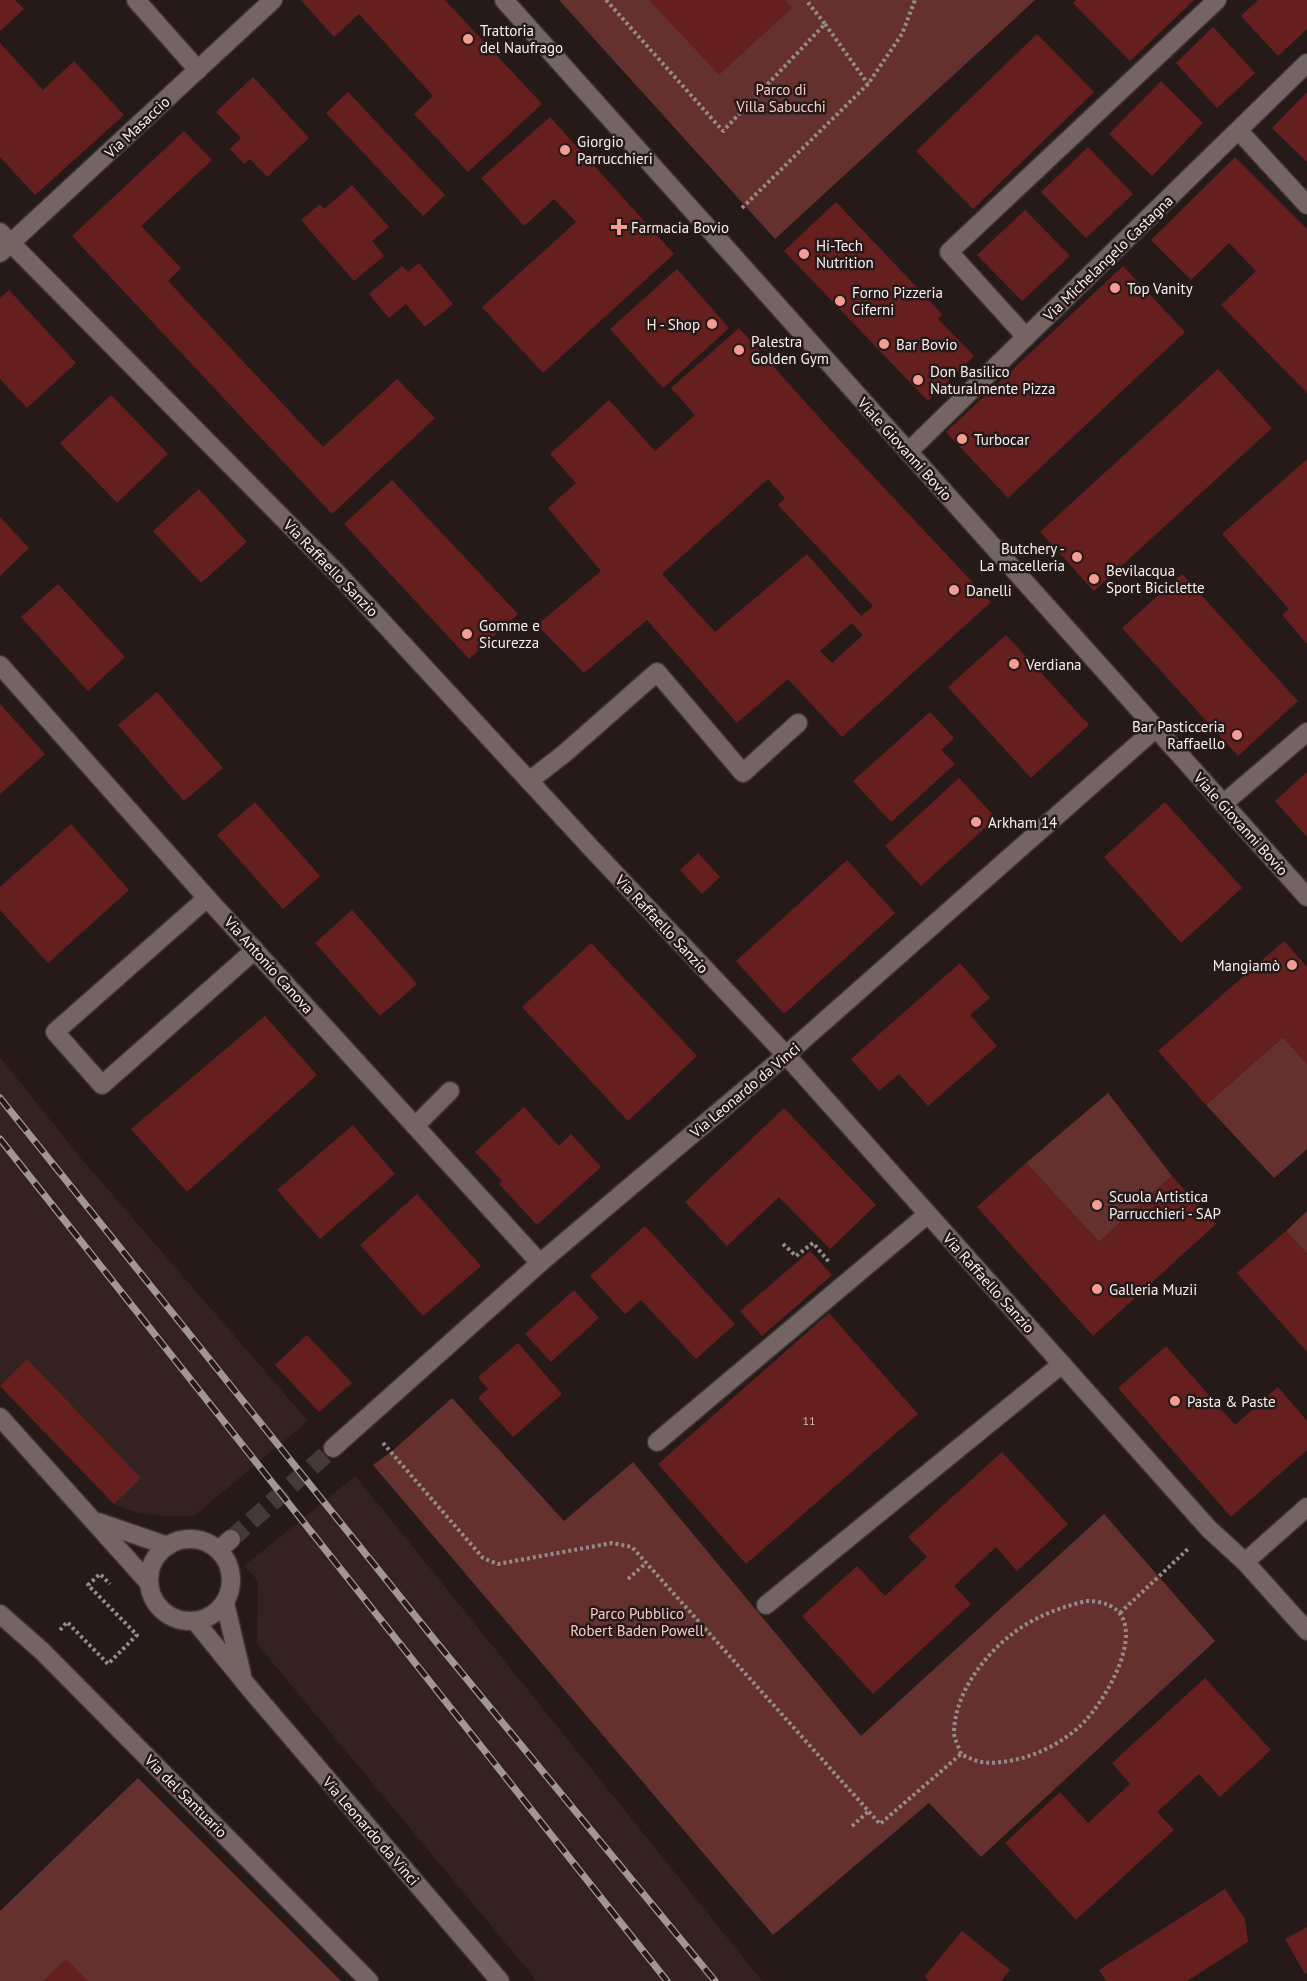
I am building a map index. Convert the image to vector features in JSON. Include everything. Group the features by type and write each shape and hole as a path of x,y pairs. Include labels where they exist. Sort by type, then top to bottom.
{"street":[{"path":"136,0 198,70"},
{"name":"Via Masaccio","path":"4,243 273,0"},
{"name":"Viale Giovanni Bovio","path":"504,0 720,238 908,452 1307,897"},
{"path":"1026,336 949,252 1216,0"},
{"name":"Via Michelangelo Castagna","path":"908,452 1307,63"},
{"path":"1239,131 1307,205"},
{"name":"Via Raffaello Sanzio","path":"4,243 339,575 786,1055 1209,1529 1245,1562 1307,1631"},
{"name":"Via Antonio Canova","path":"0,665 207,898 540,1263"},
{"path":"529,781 565,753 657,672 743,773 798,723"},
{"name":"Via Leonardo da Vinci","path":"333,1448 540,1263 786,1055 1155,729"},
{"path":"1223,804 1307,732"},
{"path":"207,898 55,1032 102,1084 255,950"},
{"path":"416,1126 450,1091"},
{"path":"657,1442 928,1214"},
{"path":"766,1605 1062,1364"},
{"path":"0,1416 149,1583"},
{"path":"1245,1562 1307,1507"},
{"path":"96,1522 168,1546"},
{"path":"194,1539 225,1545 232,1576 231,1590 225,1603 217,1612 195,1621 182,1620 170,1616 159,1607 152,1596 149,1583 153,1562 168,1546 181,1540 194,1539"},
{"name":"Via Leonardo da Vinci","path":"225,1603 243,1680"},
{"name":"Via del Santuario","path":"0,1614 42,1651 369,1981"},
{"name":"Via Leonardo da Vinci","path":"195,1621 500,1981"}],"path":[{"path":"606,0 723,131 825,24"},
{"path":"806,0 868,84"},
{"path":"742,208 868,84 902,34 915,0"},
{"path":"783,1244 796,1256 813,1243 829,1262"},
{"path":"383,1443 483,1558 498,1564 612,1543 632,1547 880,1824 961,1754"},
{"path":"1120,1613 1209,1529"},
{"path":"628,1579 646,1563"},
{"path":"67,1622 108,1664 137,1635 88,1585 100,1574 112,1587"},
{"path":"1097,1601 1114,1607 1120,1613 1125,1624 1126,1635 1118,1671 1105,1696 1079,1728 1046,1749 1020,1759 982,1763 961,1754 954,1734 957,1709 974,1675 1000,1645 1029,1623 1048,1613 1075,1604 1097,1601"},
{"path":"852,1826 869,1811"}],"shaded area":[{"path":"0,1057 79,1156 308,1421 194,1516 138,1513 114,1504 0,1386"},
{"path":"355,1476 762,1981 537,1981 257,1644 258,1581 244,1566"}],"green space":[{"name":"Parco di Villa Sabucchi","path":"559,0 1035,0 775,239"},
{"path":"1283,1037 1307,1064 1307,1149 1274,1178 1206,1105"},
{"path":"1108,1093 1172,1176 1099,1242 1026,1163"},
{"path":"1307,1211 1307,1254 1286,1231"},
{"name":"Parco Pubblico Robert Baden Powell","path":"452,1398 564,1521 633,1462 861,1736 1104,1514 1215,1641 981,1857 929,1803 773,1935 373,1465"},
{"path":"138,1778 341,1981 0,1981 0,1911"}],"building":[{"path":"0,0 15,0 24,9 0,31"},
{"path":"301,0 445,0 542,104 468,172 414,114 433,96 359,14 334,37"},
{"path":"649,0 785,0 792,8 719,75"},
{"path":"1076,0 1194,0 1130,61 1073,3"},
{"path":"1258,0 1307,0 1307,29 1278,56 1241,16"},
{"path":"1213,27 1255,73 1217,108 1176,63"},
{"path":"1037,34 1094,92 973,209 916,151"},
{"path":"0,43 43,90 74,61 124,115 35,195 0,157"},
{"path":"253,77 309,138 267,177 250,159 244,164 230,149 241,138 216,112"},
{"path":"1161,81 1203,123 1152,176 1109,134"},
{"path":"348,92 445,195 423,216 326,113"},
{"path":"1307,92 1307,162 1272,128"},
{"path":"550,117 674,254 543,373 482,307 576,222 554,199 524,226 481,178"},
{"path":"184,131 212,160 141,226 181,268 168,281 323,447 397,379 435,418 332,514 72,236"},
{"path":"1088,147 1133,194 1086,238 1041,192"},
{"path":"1235,157 1307,229 1307,393 1221,305 1256,271 1229,243 1191,280 1151,240"},
{"path":"352,185 389,227 372,241 384,256 354,281 301,220 320,204 324,209"},
{"path":"836,202 942,314 938,319 974,356 928,401 784,251"},
{"path":"1025,210 1070,256 1022,301 977,255"},
{"path":"419,263 453,304 425,327 406,304 389,318 369,294 402,266 408,272"},
{"path":"1123,266 1185,332 1008,498 946,432"},
{"path":"677,269 729,328 663,388 610,329"},
{"path":"9,290 76,363 27,408 0,379 0,298"},
{"path":"739,328 843,444 991,602 842,737 788,679 737,723 647,620 584,673 537,625 601,571 548,508 576,483 550,454 609,400 655,451 695,415 671,388","holes":["768,479 785,498 778,505 873,606 861,616 807,554 715,632 662,574","852,623 863,635 832,663 820,651"]},
{"path":"1218,369 1272,428 1094,591 1040,532"},
{"path":"111,395 168,454 117,503 60,443"},
{"path":"1307,459 1307,644 1282,615 1289,609 1222,534"},
{"path":"392,480 518,614 469,659 344,524"},
{"path":"199,489 247,542 201,583 153,531"},
{"path":"0,517 29,548 0,576"},
{"path":"1182,574 1298,701 1238,756 1122,628"},
{"path":"58,584 125,657 88,691 21,617"},
{"path":"1006,635 1089,725 1031,778 948,687"},
{"path":"157,692 223,768 184,801 118,725"},
{"path":"0,704 45,754 0,794"},
{"path":"930,712 954,738 941,750 955,764 891,822 853,781"},
{"path":"1307,772 1307,837 1275,801"},
{"path":"959,778 996,818 921,886 885,846"},
{"path":"255,802 320,876 283,909 217,835"},
{"path":"1165,802 1242,888 1181,943 1104,857"},
{"path":"71,824 129,890 48,963 0,910 0,887"},
{"path":"698,853 720,877 702,894 680,870"},
{"path":"847,860 895,913 784,1014 736,961"},
{"path":"352,910 417,984 380,1016 315,943"},
{"path":"1284,941 1307,967 1307,1064 1283,1037 1206,1105 1158,1051"},
{"path":"591,943 697,1056 628,1121 522,1007"},
{"path":"960,963 990,998 970,1015 997,1046 928,1106 899,1074 879,1091 851,1059"},
{"path":"265,1016 317,1075 187,1192 131,1129"},
{"path":"524,1107 559,1146 571,1134 601,1167 537,1225 499,1184 502,1181 475,1152"},
{"path":"784,1108 876,1205 830,1249 779,1197 727,1246 685,1202"},
{"path":"353,1125 395,1174 320,1239 277,1190"},
{"name":"Galleria Muzii","path":"1026,1163 1099,1242 1172,1176 1216,1224 1093,1336 977,1207"},
{"path":"417,1194 481,1266 423,1316 360,1245"},
{"path":"645,1226 735,1324 696,1359 641,1300 625,1314 590,1276"},
{"name":"Galleria Muzii","path":"1286,1231 1307,1254 1307,1352 1237,1273"},
{"path":"810,1251 832,1275 762,1336 740,1311"},
{"path":"574,1290 599,1318 551,1362 525,1334"},
{"path":"829,1313 918,1414 746,1564 658,1464"},
{"path":"307,1335 352,1383 319,1412 275,1365"},
{"path":"518,1343 562,1394 513,1437 478,1398 488,1389 478,1377"},
{"path":"1166,1346 1235,1425 1278,1387 1307,1421 1307,1450 1231,1517 1118,1388"},
{"path":"27,1359 141,1478 114,1504 0,1386"},
{"path":"1002,1452 1068,1524 1017,1571 996,1547 954,1586 971,1604 873,1694 802,1616 857,1566 885,1596 927,1557 908,1537"},
{"path":"1205,1678 1271,1750 1220,1797 1199,1774 1157,1812 1174,1830 1076,1920 1005,1843 1060,1792 1088,1823 1130,1784 1112,1763"},
{"path":"1225,1889 1245,1919 1248,1942 1187,1981 1106,1981 1099,1970"},
{"path":"1307,1927 1307,1973 1305,1974 1285,1939"},
{"path":"962,1931 1010,1970 1001,1981 928,1981 925,1976"},
{"path":"66,1959 88,1981 43,1981"}],"tunnel":[{"path":"231,1539 333,1448"}],"railway":[{"path":"0,1098 433,1638 715,1981"},
{"path":"0,1139 667,1981"}],"place":[{"name":"Trattoria del Naufrago","path":"468,39"},
{"name":"Giorgio Parrucchieri","path":"565,150"},
{"name":"Farmacia Bovio","path":"619,227"},
{"name":"Hi-Tech Nutrition","path":"804,254"},
{"name":"Top Vanity","path":"1115,288"},
{"name":"Forno Pizzeria Ciferni","path":"840,301"},
{"name":"H - Shop","path":"712,324"},
{"name":"Bar Bovio","path":"884,344"},
{"name":"Palestra Golden Gym","path":"739,350"},
{"name":"Don Basilico Naturalmente Pizza","path":"918,380"},
{"name":"Turbocar","path":"962,439"},
{"name":"Butchery - La macelleria","path":"1077,557"},
{"name":"Bevilacqua Sport Biciclette","path":"1094,579"},
{"name":"Danelli","path":"954,590"},
{"name":"Gomme e Sicurezza","path":"467,634"},
{"name":"Verdiana","path":"1014,664"},
{"name":"Bar Pasticceria Raffaello","path":"1237,735"},
{"name":"Arkham 14","path":"976,822"},
{"name":"Mangiamò","path":"1292,965"},
{"name":"Scuola Artistica Parrucchieri - SAP","path":"1097,1205"},
{"name":"Galleria Muzii","path":"1097,1289"},
{"name":"Pasta & Paste","path":"1175,1401"}]}
